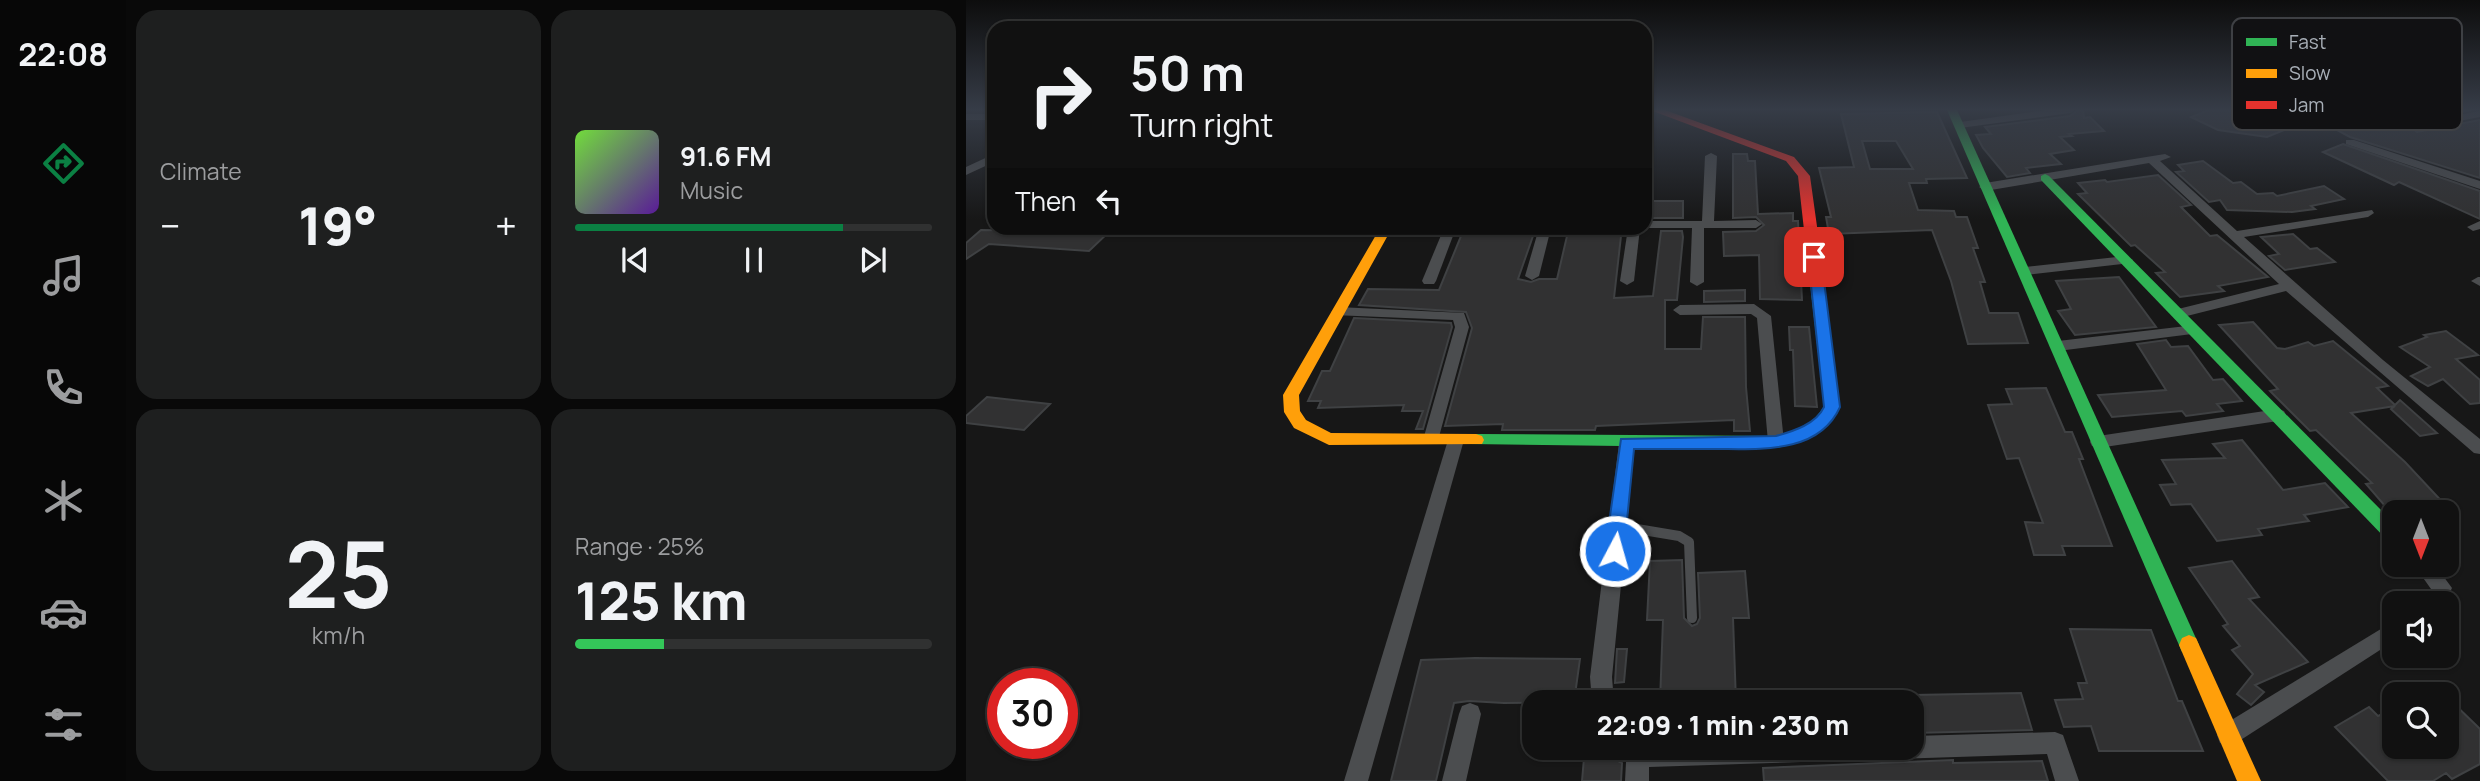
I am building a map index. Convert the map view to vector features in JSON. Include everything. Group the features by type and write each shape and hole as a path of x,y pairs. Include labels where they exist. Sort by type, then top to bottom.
{"street":[{"path":"1382,235 1291,395 1289,405 1297,422 1314,434 1329,439 1627,443 1790,440 1816,427 1827,418 1832,407 1804,176 1790,159 1755,146"},
{"path":"1968,146 2249,781"},
{"path":"2363,146 2480,185"},
{"path":"1697,282 1711,156"},
{"path":"1985,187 2165,157"},
{"path":"2151,159 2288,286 2480,448"},
{"path":"966,172 987,162"},
{"path":"2045,178 2382,523"},
{"path":"2235,235 2368,214"},
{"path":"1652,225 1756,224"},
{"path":"1429,281 1447,235"},
{"path":"1532,276 1543,235"},
{"path":"1627,281 1633,235"},
{"path":"2025,271 2126,260"},
{"path":"2179,313 2288,286"},
{"path":"1681,310 1754,309 1764,316 1776,442"},
{"path":"1338,312 1459,316 1462,327 1430,440"},
{"path":"2058,346 2196,330"},
{"path":"2098,442 2278,415"},
{"path":"1356,781 1456,440"},
{"path":"1602,690 1601,677 1627,443"},
{"path":"2228,735 2382,638"},
{"path":"1454,781 1470,715"},
{"path":"1924,747 2055,743 2067,781"},
{"path":"1632,760 1637,781"}],"lane":[{"path":"1618,526 1679,536 1689,542 1692,618"}],"building":[{"path":"1849,146 1864,146 1870,169 1913,169 1899,146 1953,146 1967,178 1926,179 1927,183 1909,183 1918,210 1954,211 1956,217 1967,217 1978,248 1973,248 1985,282 1980,282 1989,313 2018,313 2028,343 1968,344 1951,281 1932,230 1829,234 1826,217 1831,217 1819,168 1854,167"},
{"path":"2070,146 2074,150 2050,154 2061,164 2026,168 2030,173 2007,177 1983,148"},
{"path":"2337,146 2350,146 2480,191 2480,219 2399,182 2394,185 2323,152"},
{"path":"2380,146 2480,146 2480,178"},
{"path":"1733,154 1747,154 1748,161 1755,161 1758,214 1793,213 1793,221 1798,221 1802,300 1760,299 1759,255 1724,256 1723,232 1756,231 1764,225 1756,217 1733,218"},
{"path":"2203,161 2233,183 2241,182 2257,194 2273,193 2277,196 2324,186 2344,199 2311,206 2315,209 2292,212 2227,210 2220,200 2209,202 2176,172 2184,171 2178,165"},
{"path":"2158,175 2191,205 2181,207 2210,236 2217,235 2268,277 2218,286 2224,291 2180,297 2156,273 2165,272 2135,245 2131,246 2078,194 2087,193 2078,183"},
{"path":"1652,201 1683,201 1683,218 1652,218"},
{"path":"981,230 987,230 987,235 1106,235 1089,251 989,244 966,259 966,243"},
{"path":"1661,231 1682,231 1683,237 1677,300 1665,300 1665,349 1701,349 1703,317 1745,317 1750,431 1734,431 1734,420 1596,426 1595,430 1502,430 1503,424 1445,426 1472,328 1466,312 1359,305 1368,289 1439,290 1461,236 1533,236 1518,279 1531,282 1557,279 1567,236 1621,236 1614,298 1653,296"},
{"path":"2293,234 2310,249 2317,248 2335,262 2285,270 2269,256 2279,254 2261,237"},
{"path":"2119,277 2156,327 2075,335 2058,311 2071,309 2056,281"},
{"path":"1745,290 1745,301 1704,302 1704,291"},
{"path":"1354,318 1451,323 1423,429 1416,429 1423,411 1402,411 1404,405 1318,408 1321,401 1308,401 1322,371 1330,371"},
{"path":"2253,322 2277,348 2285,349 2308,342 2314,346 2333,341 2388,386 2377,388 2395,405 2400,400 2437,433 2420,436 2391,409 2395,406 2351,413 2405,462 2441,500 2382,500 2382,502 2366,484 2372,483 2316,430 2310,431 2270,391 2278,389 2219,325"},
{"path":"1789,327 1809,327 1817,407 1795,406 1793,350 1790,350"},
{"path":"2446,331 2478,355 2456,359 2480,380 2480,403 2470,404 2443,379 2428,386 2411,376 2430,367 2400,347 2427,337 2424,335"},
{"path":"2166,340 2171,347 2188,346 2213,380 2223,379 2242,401 2217,404 2223,411 2186,416 2182,411 2112,417 2098,395 2166,390 2137,344"},
{"path":"2046,388 2065,432 2072,432 2083,459 2079,459 2112,546 2062,546 2065,555 2034,555 2025,522 2043,523 2019,458 2007,459 1988,405 2012,404 2006,389"},
{"path":"987,397 1050,404 1024,430 966,423 966,416"},
{"path":"2242,440 2283,490 2325,483 2348,507 2304,515 2309,521 2258,529 2262,535 2217,541 2191,504 2171,505 2160,485 2176,484 2162,460 2225,458 2213,444"},
{"path":"1682,560 1684,618 1692,626 1697,624 1700,618 1698,573 1745,571 1749,618 1733,618 1736,690 1660,690 1663,620 1647,620 1650,561"},
{"path":"2232,561 2259,597 2249,599 2308,662 2255,685 2264,692 2251,705 2237,694 2253,674 2232,650 2240,646 2223,626 2228,624 2189,568"},
{"path":"2070,629 2151,630 2178,701 2182,701 2203,751 2099,751 2091,726 2064,727 2055,700 2083,699 2078,683 2087,683"},
{"path":"1617,649 1627,649 1624,682 1615,683"},
{"path":"1580,659 1576,690 1522,690 1522,703 1454,703 1436,781 1391,781 1421,660"},
{"path":"2021,693 2032,730 1924,733 1924,695"},
{"path":"2369,707 2378,716 2382,714 2382,759 2459,759 2459,709 2480,729 2480,764 2452,779 2446,773 2433,781 2388,781 2335,727"},
{"path":"1584,760 1616,760 1622,763 1621,781 1582,781"},
{"path":"1953,760 1953,763 2042,761 2048,781 1764,781 1763,768"}],"traffic: fast":[{"path":"1968,146 2189,645"},
{"path":"2045,178 2382,523"},
{"path":"1476,440 1776,442 1809,431 1823,420 1832,406 1813,248"}],"traffic: slow":[{"path":"1382,235 1291,395 1292,412 1300,424 1329,439 1476,440"},
{"path":"2189,645 2249,781"}],"traffic: jam":[{"path":"1755,146 1790,159 1804,176 1813,248"}],"route":[{"path":"1615,551 1627,443 1776,442 1803,435 1827,418 1832,407 1814,257"}]}
